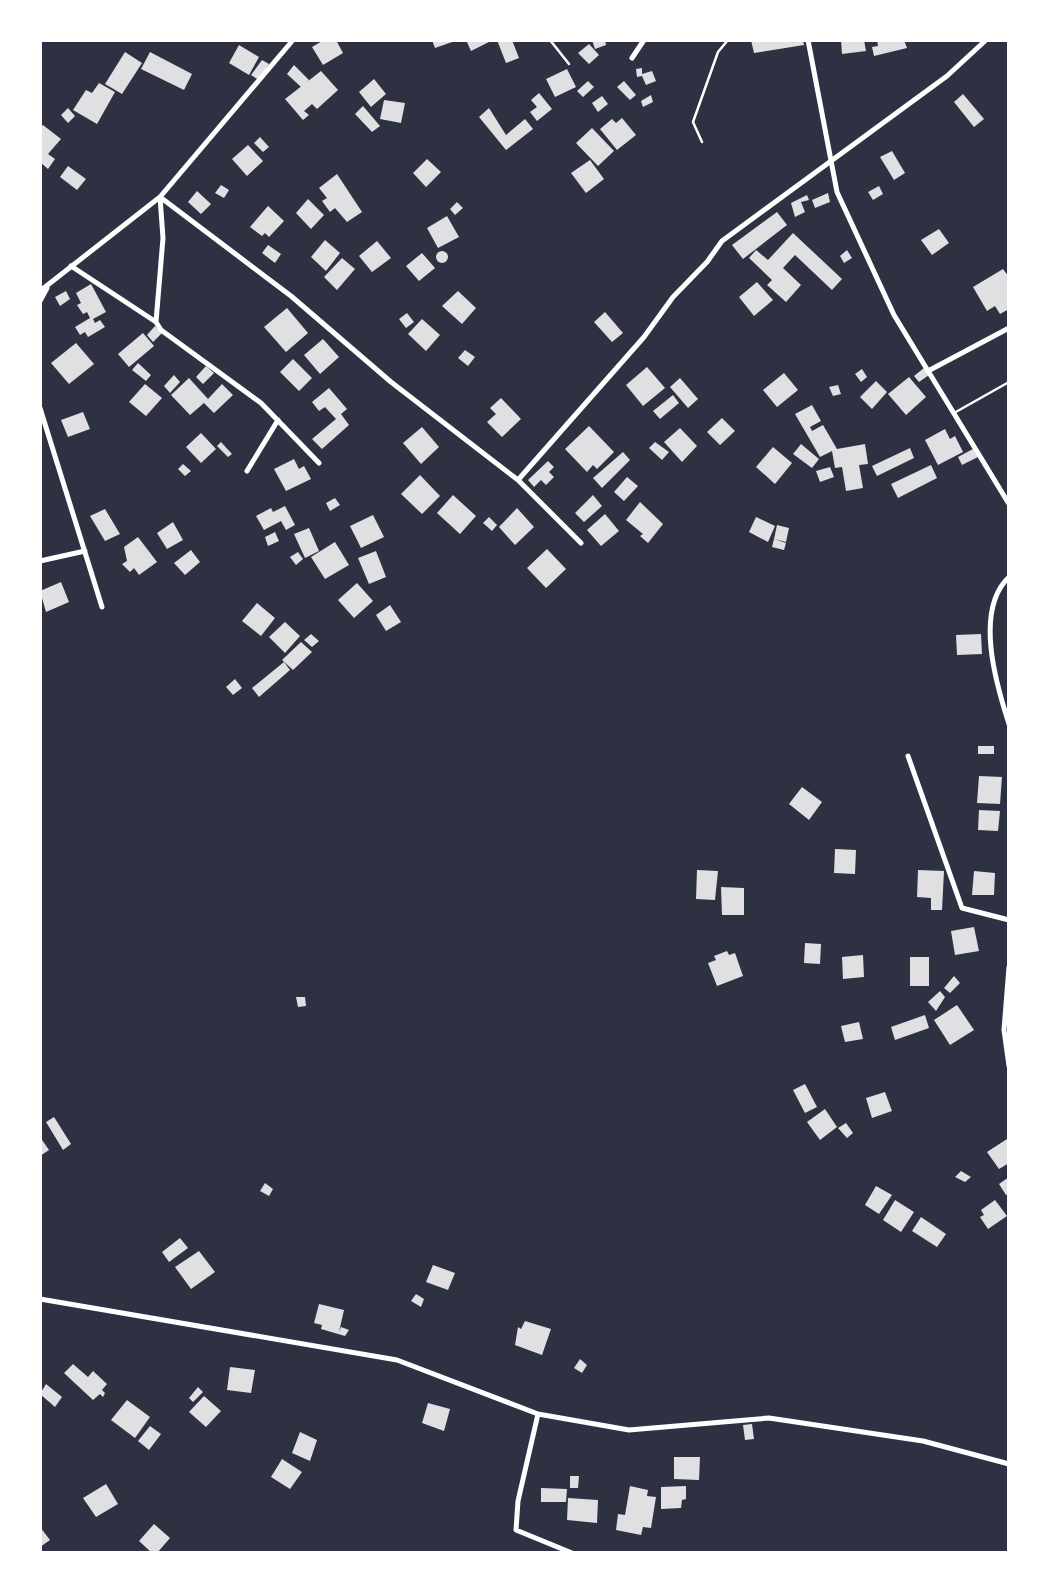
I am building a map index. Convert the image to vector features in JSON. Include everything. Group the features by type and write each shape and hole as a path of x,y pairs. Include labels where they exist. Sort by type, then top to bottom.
{"street":[{"path":"632,58 644,40"},
{"path":"808,40 831,161 843,205 894,315 1009,504"},
{"path":"518,480 644,337 673,297 707,262 722,241 947,76 985,40"},
{"path":"40,301 44,289 160,197 292,42"},
{"path":"156,322 163,238 160,197"},
{"path":"160,197 291,296 391,382 518,480 581,543"},
{"path":"71,266 156,322 161,330 261,403 319,463"},
{"path":"928,371 1009,328"},
{"path":"40,408 102,607"},
{"path":"247,471 278,420"},
{"path":"40,561 85,551"},
{"path":"1009,577 1000,585 990,616 994,679 1009,724"},
{"path":"908,756 962,908 1009,920"},
{"path":"1009,967 1004,1030 1009,1066"},
{"path":"40,1299 397,1360 538,1414 628,1430 769,1418 923,1441 1009,1464"},
{"path":"538,1414 518,1502 516,1530 572,1553"}],"lane":[{"path":"284,40 292,42"},
{"path":"550,40 569,64"},
{"path":"702,142 693,122 718,52 728,40"},
{"path":"953,413 1009,382"}],"building":[{"path":"324,40 336,40 343,53 323,65 312,47"},
{"path":"432,40 455,40 455,41 435,48"},
{"path":"466,40 493,40 471,51"},
{"path":"497,40 512,40 519,58 506,63"},
{"path":"592,40 605,40 606,45 595,49"},
{"path":"751,40 803,40 804,45 754,53"},
{"path":"841,40 864,40 866,51 842,54"},
{"path":"877,40 904,40 907,48 874,56 872,47 878,46"},
{"path":"589,44 599,55 589,64 578,53"},
{"path":"239,45 259,57 249,75 229,63"},
{"path":"125,52 142,63 122,94 105,84"},
{"path":"150,52 192,74 184,90 141,69"},
{"path":"262,60 269,64 259,80 251,75"},
{"path":"294,65 309,80 301,87 287,74"},
{"path":"642,68 642,74 652,71 656,81 646,85 642,76 637,77 636,69"},
{"path":"567,69 576,87 555,97 546,79"},
{"path":"321,71 338,90 317,109 312,104 304,111 309,115 303,120 285,99"},
{"path":"374,79 386,94 371,107 359,92"},
{"path":"588,81 594,87 583,97 577,91"},
{"path":"624,81 636,95 630,100 617,87"},
{"path":"99,83 115,92 97,124 73,110 86,90 92,93"},
{"path":"539,93 552,109 537,121 530,112 537,107 531,100"},
{"path":"963,94 984,119 974,127 954,102"},
{"path":"651,95 653,102 643,107 641,101"},
{"path":"602,96 608,104 598,112 592,103"},
{"path":"384,100 405,103 401,123 380,119"},
{"path":"363,106 380,126 372,132 355,114"},
{"path":"68,108 75,116 68,123 61,115"},
{"path":"489,108 506,135 525,119 533,129 506,150 479,117"},
{"path":"622,118 636,135 617,150 600,129 612,119 616,123"},
{"path":"43,125 61,139 48,154 55,159 48,169 40,162 40,128"},
{"path":"592,128 614,151 598,166 576,143"},
{"path":"260,137 269,147 263,152 254,143"},
{"path":"248,145 263,161 247,176 232,159"},
{"path":"892,151 905,173 894,180 880,157"},
{"path":"427,159 441,172 426,187 413,173"},
{"path":"590,160 604,179 586,193 571,173"},
{"path":"68,166 86,179 77,190 60,177"},
{"path":"337,174 362,212 347,222 335,208 330,212 322,201 327,198 319,188"},
{"path":"221,185 229,190 224,198 215,193"},
{"path":"879,186 883,194 873,200 868,192"},
{"path":"197,191 211,204 201,214 188,202"},
{"path":"828,193 830,202 815,208 812,200"},
{"path":"807,195 809,200 801,202 805,212 795,217 791,203"},
{"path":"308,199 324,215 311,229 296,213"},
{"path":"457,202 463,208 455,215 450,209"},
{"path":"268,206 284,221 269,237 265,233 262,236 250,227"},
{"path":"777,212 787,225 743,259 732,245"},
{"path":"447,216 459,237 438,248 427,228"},
{"path":"939,229 949,243 932,255 921,240"},
{"path":"793,233 842,279 832,290 795,255 783,268 801,285 786,302 767,285 772,280 749,258 756,250 768,260"},
{"path":"325,240 340,253 326,271 311,257"},
{"path":"377,241 391,258 372,272 359,256"},
{"path":"268,245 281,254 275,263 262,253"},
{"path":"847,250 852,258 844,263 840,256"},
{"path":"437,252 447,252 447,262 437,262"},
{"path":"422,253 435,268 419,281 406,266"},
{"path":"342,258 355,269 337,290 324,277"},
{"path":"1003,269 1009,277 1009,309 1000,314 995,306 987,311 973,287"},
{"path":"757,282 773,300 754,316 739,297"},
{"path":"91,284 106,312 93,319 95,323 100,320 105,327 88,337 85,332 80,335 75,327 90,318 87,312 83,314 77,305 81,303 76,293"},
{"path":"66,291 70,299 60,306 55,297"},
{"path":"458,291 476,308 462,324 442,306"},
{"path":"287,308 308,333 286,352 264,327"},
{"path":"605,312 623,333 612,342 594,322"},
{"path":"407,313 414,322 406,328 399,319"},
{"path":"422,319 440,335 426,351 408,334"},
{"path":"155,326 162,333 153,342 147,335"},
{"path":"143,333 154,346 129,367 118,354"},
{"path":"323,339 339,357 320,374 304,355"},
{"path":"76,343 94,364 69,384 51,363"},
{"path":"465,350 475,357 468,366 458,358"},
{"path":"293,359 312,378 299,391 280,372"},
{"path":"138,363 151,375 146,381 132,370"},
{"path":"206,366 214,373 203,384 196,377"},
{"path":"647,367 665,388 643,406 626,385"},
{"path":"924,368 929,375 919,382 914,376"},
{"path":"862,369 867,377 861,382 855,374"},
{"path":"784,373 798,390 777,407 763,390"},
{"path":"174,375 180,382 170,393 164,386"},
{"path":"909,377 926,397 906,415 888,394"},
{"path":"189,378 208,399 222,384 233,395 214,413 204,403 190,415 171,395"},
{"path":"680,378 698,399 688,408 670,387"},
{"path":"876,381 887,392 872,409 860,397"},
{"path":"145,384 162,398 146,416 129,402"},
{"path":"838,385 841,394 833,396 829,387"},
{"path":"329,388 347,409 341,414 349,425 322,449 312,439 336,419 325,407 319,411 312,402"},
{"path":"673,395 679,403 660,419 653,411"},
{"path":"501,398 521,419 502,437 487,422 496,414 490,408"},
{"path":"812,405 821,421 810,427 812,431 823,425 837,449 865,444 868,464 859,465 863,488 846,491 842,467 835,468 832,451 820,457 795,414"},
{"path":"83,412 90,429 68,437 61,420"},
{"path":"722,418 735,431 720,445 707,432"},
{"path":"589,426 614,452 597,469 593,465 587,472 565,449"},
{"path":"422,427 439,447 421,464 403,443"},
{"path":"680,428 697,446 682,462 664,442"},
{"path":"945,429 950,439 955,436 963,452 938,465 925,440"},
{"path":"201,433 216,449 201,463 186,447"},
{"path":"221,442 232,454 228,457 217,446"},
{"path":"655,442 669,452 662,460 649,448"},
{"path":"801,444 819,459 812,468 793,454"},
{"path":"773,447 792,463 775,484 756,467"},
{"path":"910,448 914,458 877,476 872,466"},
{"path":"973,449 978,457 962,465 958,457"},
{"path":"623,452 630,460 602,488 593,478"},
{"path":"294,459 299,469 304,466 311,479 286,491 274,469"},
{"path":"548,461 554,467 549,472 554,477 546,485 541,480 534,487 528,480"},
{"path":"183,464 191,471 185,476 178,469"},
{"path":"931,465 937,478 898,498 891,484"},
{"path":"830,467 834,477 820,482 816,471"},
{"path":"420,475 440,496 422,514 401,494"},
{"path":"627,477 638,486 624,501 614,492"},
{"path":"453,495 476,516 460,534 437,513"},
{"path":"593,495 602,506 584,522 575,513"},
{"path":"335,498 340,505 330,511 326,503"},
{"path":"640,502 663,524 648,543 640,536 643,534 626,520"},
{"path":"285,506 295,525 286,530 281,521 264,530 256,516 271,508 273,512"},
{"path":"517,508 534,527 515,545 499,527"},
{"path":"105,509 120,534 105,541 90,516"},
{"path":"605,514 619,531 601,546 587,530"},
{"path":"373,515 384,537 361,548 350,526"},
{"path":"489,517 497,525 492,531 483,523"},
{"path":"756,517 775,526 768,542 749,532"},
{"path":"173,522 183,540 167,549 157,533"},
{"path":"777,525 789,528 786,542 774,539"},
{"path":"309,528 319,551 305,558 294,534"},
{"path":"275,532 279,541 268,546 265,537"},
{"path":"138,537 157,562 139,575 134,568 130,572 122,564 127,561 124,547"},
{"path":"774,539 786,543 784,550 772,547"},
{"path":"335,542 349,565 325,579 311,557"},
{"path":"547,549 566,569 546,588 527,568"},
{"path":"191,550 200,562 185,575 174,563"},
{"path":"376,551 386,577 369,584 358,558"},
{"path":"298,552 303,559 296,565 290,557"},
{"path":"61,582 69,602 46,612 40,591"},
{"path":"357,583 373,601 354,618 338,600"},
{"path":"257,603 275,618 261,636 242,621"},
{"path":"390,605 401,622 386,631 376,615"},
{"path":"285,622 300,636 285,653 269,637"},
{"path":"311,634 319,641 312,647 304,640"},
{"path":"981,634 982,654 957,655 956,635"},
{"path":"301,642 312,652 293,670 282,660"},
{"path":"284,662 290,670 259,697 252,688"},
{"path":"235,679 242,688 233,695 226,687"},
{"path":"978,746 994,746 994,754 978,754"},
{"path":"979,776 1002,777 1000,804 977,803"},
{"path":"802,787 822,802 809,820 789,804"},
{"path":"979,810 1000,811 998,831 978,830"},
{"path":"835,849 856,850 855,874 834,873"},
{"path":"697,870 718,871 715,900 696,899"},
{"path":"918,870 944,871 942,910 931,910 931,898 917,897"},
{"path":"974,871 995,873 994,895 972,895"},
{"path":"721,887 744,888 744,915 722,915"},
{"path":"974,927 979,951 955,955 951,931"},
{"path":"805,943 821,944 820,964 804,963"},
{"path":"727,951 729,955 735,953 743,976 717,986 708,963 716,960 714,956"},
{"path":"863,955 864,977 843,979 842,957"},
{"path":"910,957 929,957 929,986 910,986"},
{"path":"954,976 960,983 950,993 944,988"},
{"path":"940,991 945,997 936,1011 928,1002"},
{"path":"296,997 305,997 306,1006 298,1007"},
{"path":"957,1005 974,1030 950,1045 934,1020"},
{"path":"925,1015 929,1028 895,1040 891,1027"},
{"path":"859,1022 863,1039 845,1042 841,1026"},
{"path":"805,1084 817,1107 805,1113 793,1090"},
{"path":"885,1092 892,1111 872,1118 866,1098"},
{"path":"825,1109 837,1127 820,1140 807,1122"},
{"path":"54,1117 71,1144 63,1150 46,1122"},
{"path":"846,1123 853,1133 847,1138 838,1128"},
{"path":"40,1137 49,1150 40,1156"},
{"path":"1007,1139 1009,1163 999,1169 987,1152"},
{"path":"961,1171 971,1177 965,1182 955,1177"},
{"path":"1009,1177 1009,1194 1006,1195 999,1184"},
{"path":"265,1183 273,1189 269,1196 260,1191"},
{"path":"876,1186 892,1195 879,1214 865,1205"},
{"path":"895,1200 914,1212 901,1232 883,1220"},
{"path":"995,1200 1007,1216 988,1229 980,1217 984,1215 981,1210"},
{"path":"921,1217 946,1234 937,1247 912,1231"},
{"path":"180,1238 188,1248 169,1262 162,1252"},
{"path":"199,1251 215,1272 191,1289 175,1267"},
{"path":"433,1265 455,1273 448,1290 426,1282"},
{"path":"416,1294 424,1299 421,1307 411,1301"},
{"path":"319,1304 344,1310 339,1332 341,1327 349,1330 345,1336 321,1329 322,1325 314,1323"},
{"path":"525,1321 551,1329 542,1355 515,1345 518,1327 521,1329"},
{"path":"580,1359 587,1365 582,1373 574,1368"},
{"path":"73,1364 88,1377 93,1371 107,1384 102,1390 105,1393 103,1397 100,1394 93,1400 64,1373"},
{"path":"230,1367 255,1370 251,1393 227,1390"},
{"path":"46,1384 62,1397 55,1407 40,1394"},
{"path":"198,1387 203,1392 193,1402 189,1398"},
{"path":"204,1396 221,1411 206,1427 189,1412"},
{"path":"127,1400 150,1417 135,1438 111,1420"},
{"path":"428,1403 450,1409 444,1431 422,1423"},
{"path":"752,1424 754,1439 745,1440 743,1425"},
{"path":"150,1426 161,1434 149,1450 138,1441"},
{"path":"300,1432 317,1440 310,1461 292,1453"},
{"path":"674,1457 700,1457 699,1480 674,1479"},
{"path":"282,1459 302,1472 290,1489 271,1477"},
{"path":"570,1476 579,1476 578,1488 570,1488"},
{"path":"106,1484 118,1504 96,1517 83,1498"},
{"path":"630,1486 648,1490 647,1496 656,1497 651,1528 643,1527 641,1535 616,1530 618,1514 625,1515"},
{"path":"686,1486 686,1499 682,1500 681,1508 661,1509 661,1487"},
{"path":"541,1488 567,1489 566,1502 541,1502"},
{"path":"568,1498 598,1500 597,1523 567,1520"},
{"path":"154,1524 170,1538 157,1553 152,1553 139,1541"},
{"path":"40,1527 50,1540 40,1547"}]}
